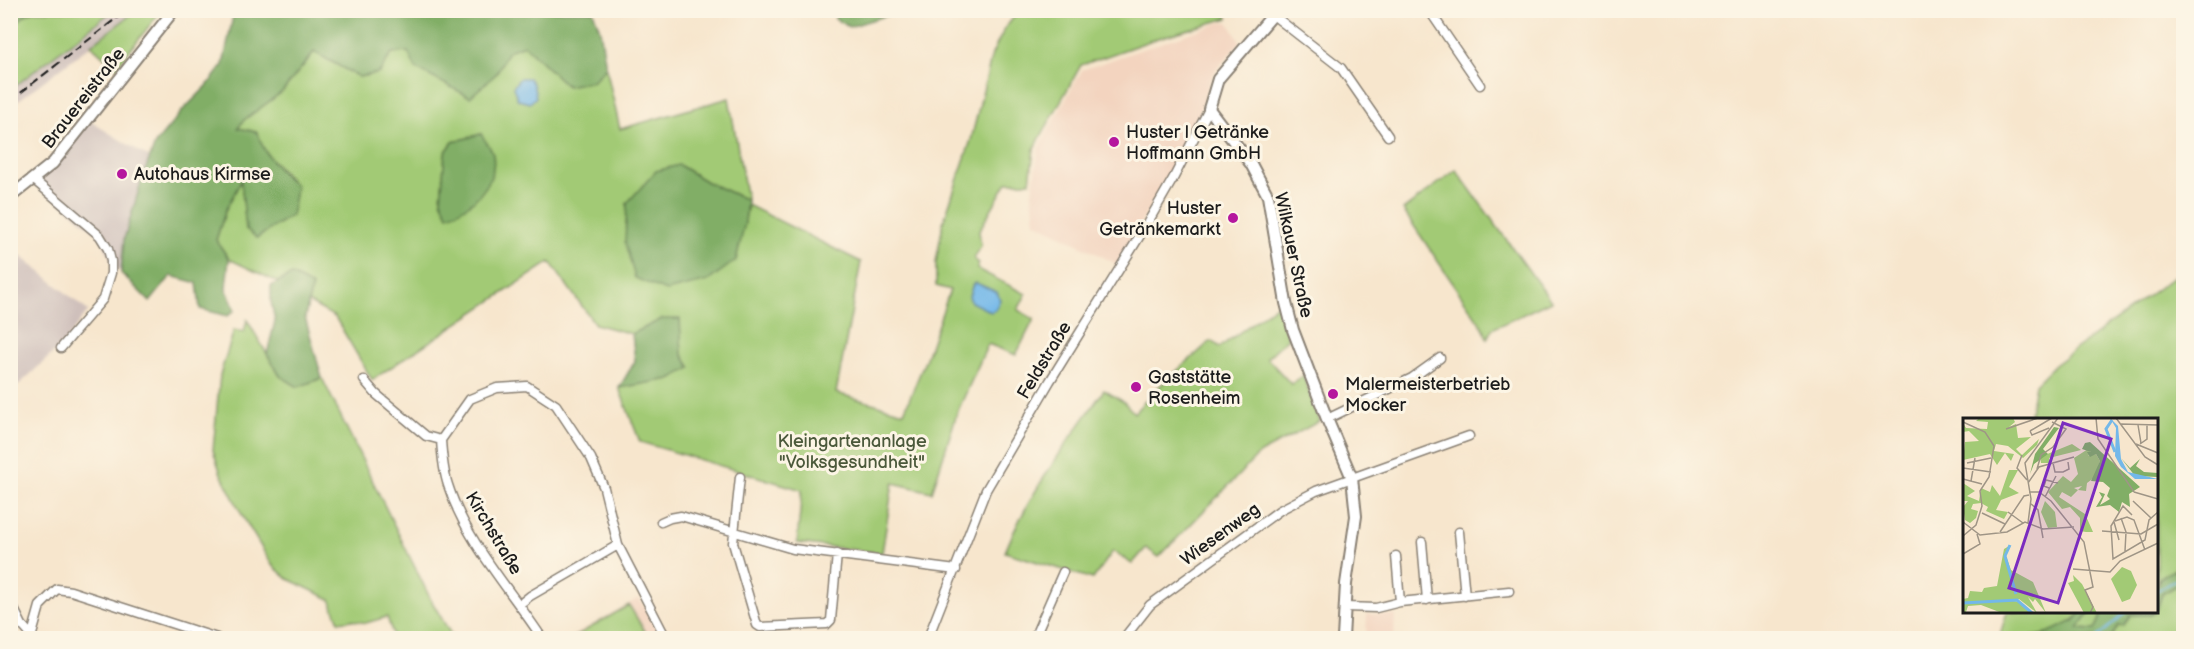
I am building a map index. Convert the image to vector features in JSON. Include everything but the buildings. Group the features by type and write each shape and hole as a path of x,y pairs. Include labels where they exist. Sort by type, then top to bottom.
{"street":[{"name":"Brauereistraße","path":"10,197 53,163 174,10"},
{"path":"1429,10 1480,85"},
{"path":"1209,109 1218,79 1275,13 1341,69 1388,136"},
{"name":"Wilkauer Straße","path":"1209,109 1251,164 1268,196 1286,303 1293,330 1352,477 1356,516 1346,584 1343,639"},
{"name":"Feldstraße","path":"928,639 986,490 1144,229 1209,109"},
{"path":"34,180 100,236 108,249 111,261 111,273 104,299 61,348"},
{"path":"1327,419 1412,378 1440,358"},
{"path":"364,380 376,394 426,436 441,440 470,399 497,388 527,386 556,405 591,458 604,488 618,545 666,639"},
{"name":"Wiesenweg","path":"1124,639 1149,605 1280,510 1316,491 1469,436"},
{"name":"Kirchstraße","path":"441,440 444,471 459,512 477,544 542,639"},
{"path":"740,477 733,543 757,625 760,627 827,624 831,620 837,554"},
{"path":"661,522 681,516 793,549 956,570"},
{"path":"1459,532 1465,596"},
{"path":"1422,542 1427,600"},
{"name":"Kirchstraße","path":"519,604 618,545"},
{"path":"1396,556 1400,602"},
{"path":"1034,639 1063,572"},
{"path":"31,637 40,606 57,589 71,591 217,639"},
{"path":"1345,607 1376,608 1400,602 1509,591"},
{"path":"10,601 31,637"}],"shaded area":[{"path":"112,11 136,11 11,106 11,89"},
{"name":"Huster | Getränke Hoffmann GmbH","path":"1222,22 1228,22 1240,42 1217,69 1182,152 1117,264 1035,222 1032,193 1039,147 1082,70"},
{"path":"88,120 150,158 124,239 121,273 111,261 100,236 34,180"},
{"path":"10,247 88,311 64,343 11,392"},
{"path":"639,598 662,638 569,638"},
{"path":"1367,614 1395,615 1394,638 1366,638"}],"green space":[{"path":"11,10 34,11 25,15 11,28"},
{"path":"836,10 923,11 923,14 898,12 849,27 835,19"},
{"name":"Kleingartenanlage \"Volksgesundheit\"","path":"1226,10 1228,18 1158,38 1081,65 1034,149 1030,182 1007,182 979,231 981,246 974,259 979,263 977,269 1026,294 1018,310 1034,319 1016,355 988,344 957,413 932,492 893,483 882,553 797,543 802,490 640,442 619,388 670,379 690,367 662,319 632,334 595,324 550,262 372,380 335,317 308,302 312,286 292,275 277,282 229,259 216,240 226,209 241,179 246,229 292,215 296,186 262,149 257,132 237,128 244,120 282,92 314,52 359,77 379,73 392,53 408,52 496,74 508,51 524,45 567,86 593,81 606,67 620,129 729,98 747,200 707,182 679,165 736,260 748,205 861,262 836,393 904,412 950,290 936,286 936,262 943,223 971,140 992,54 1005,28 1019,11","holes":["481,134 441,200 445,153 453,142"]},
{"path":"34,11 112,11 11,89 11,28 25,15"},
{"path":"136,11 161,11 116,68 91,45"},
{"path":"234,11 593,11 600,30 606,67 593,81 567,86 524,45 508,51 496,74 470,97 416,69 408,52 392,53 379,73 359,77 314,52 282,92 244,120 238,128 257,132 272,162 296,186 292,215 257,238 246,229 241,181 226,209 216,240 229,259 226,288 235,310 228,316 200,309 197,283 171,276 150,302 121,273 124,239 155,144 223,65"},
{"path":"481,134 493,155 491,175 481,193 474,200 466,207 448,215 441,200 445,153 453,142"},
{"path":"679,165 707,182 747,200 745,223 736,260 708,281 666,291 635,278 625,242 627,203 656,171"},
{"path":"1456,170 1551,301 1492,329 1487,339 1484,329 1403,210"},
{"path":"2183,270 2183,565 2158,580 2158,418 2031,418 2030,413 2035,384 2054,365"},
{"path":"292,275 312,286 305,317 322,378 298,387 280,376 267,354 275,321 271,302 271,286"},
{"path":"1279,303 1288,338 1267,358 1291,384 1303,376 1320,421 1260,453 1159,557 1146,548 1132,564 1113,551 1093,579 1005,552 1037,488 1104,390 1124,402 1134,413 1154,391 1211,341 1220,347"},
{"path":"662,319 680,319 682,354 691,368 670,379 619,388 635,361 632,334"},
{"path":"247,320 280,376 298,387 322,378 431,600 453,638 394,638 387,617 366,623 352,620 339,622 330,599 288,579 272,565 243,517 221,474 213,450 220,375 234,330 244,332"},
{"path":"2183,565 2183,582 2162,594 2158,607 2158,583 2167,574"},
{"path":"2183,582 2183,638 2111,638 2118,626 2124,625 2130,615 2158,613 2162,594"},
{"path":"629,605 649,638 572,638"},
{"path":"2007,613 2081,613 2073,621 2054,632 2033,637 1999,638"},
{"path":"2081,613 2089,613 2078,629 2095,630 2103,613 2153,613 2130,615 2124,625 2118,626 2111,638 2036,638 2074,621"},
{"path":"2089,613 2103,613 2095,630 2077,629"}],"water":[{"path":"520,78 529,78 533,84 536,97 530,103 518,100 513,87"},
{"path":"976,283 997,292 1000,300 995,310 991,312 971,302 969,296 973,284"}],"waterway":[{"path":"2158,590 2184,575"},
{"path":"2097,638 2125,613"}],"railway":[{"path":"10,101 127,10"}],"place":[{"name":"Huster | Getränke Hoffmann GmbH","path":"1114,142"},
{"name":"Autohaus Kirmse","path":"122,174"},
{"name":"Huster Getränkemarkt","path":"1233,218"},
{"name":"Gaststätte Rosenheim","path":"1136,387"},
{"name":"Malermeisterbetrieb Mocker","path":"1333,394"}]}
